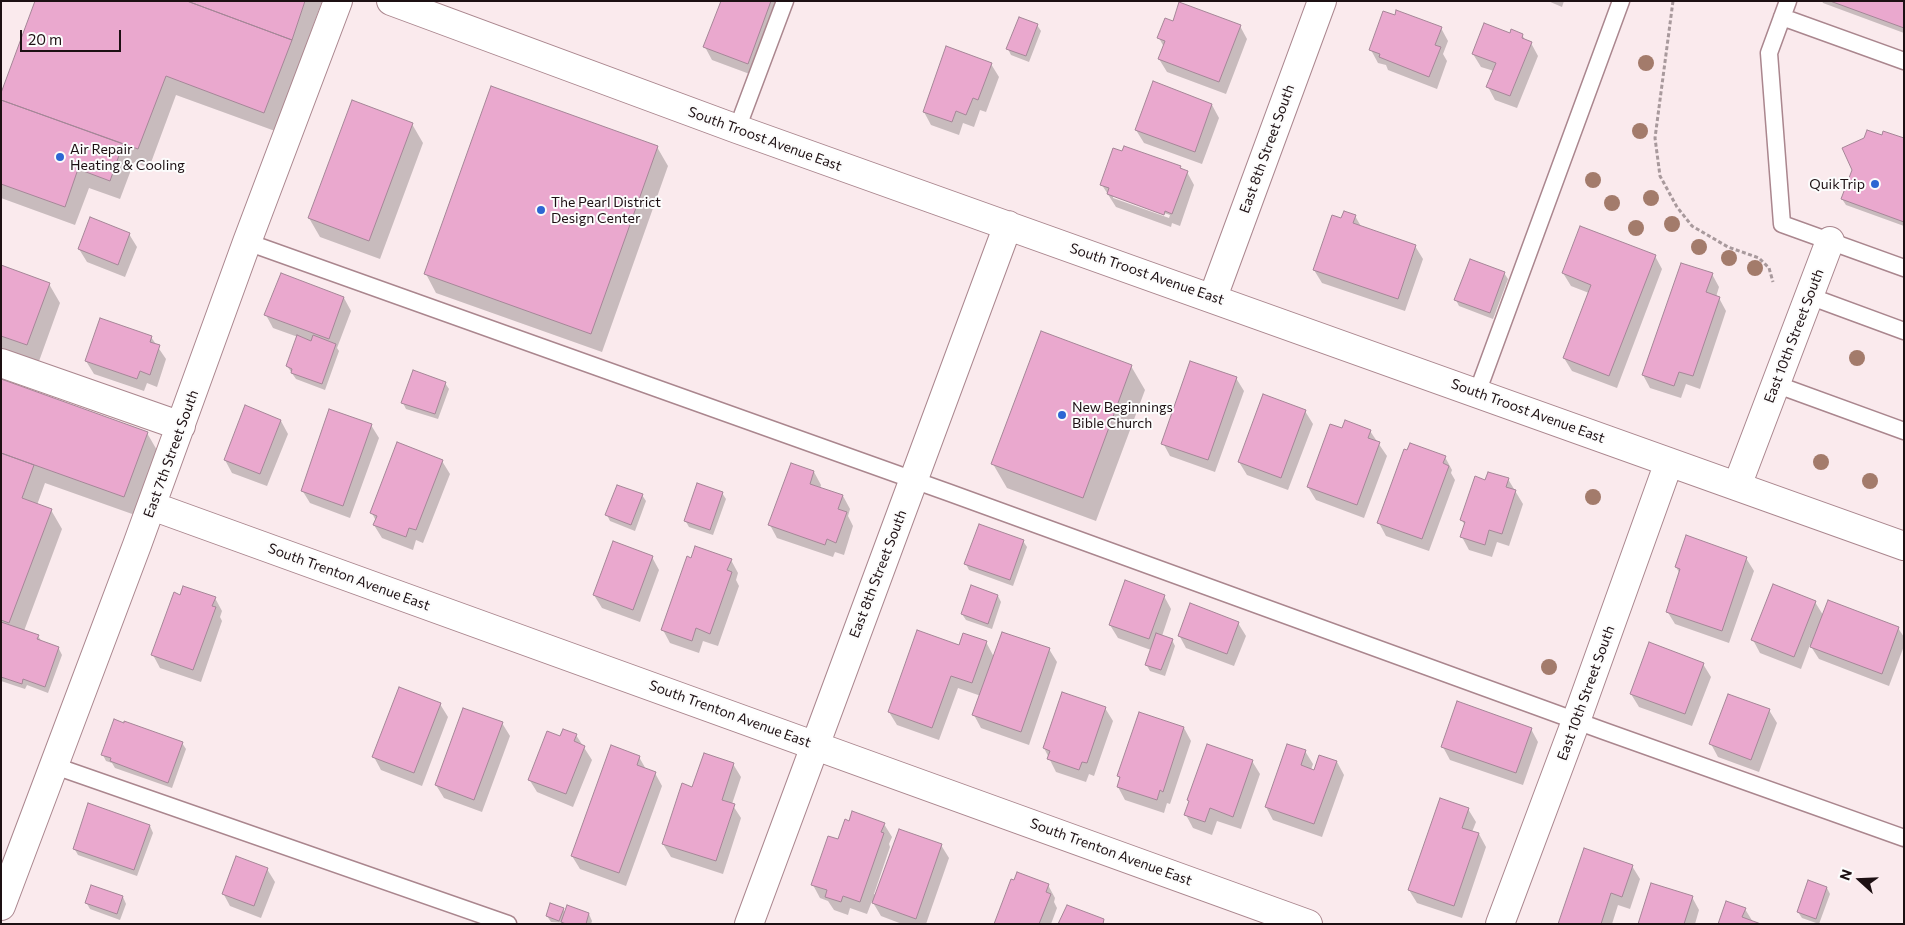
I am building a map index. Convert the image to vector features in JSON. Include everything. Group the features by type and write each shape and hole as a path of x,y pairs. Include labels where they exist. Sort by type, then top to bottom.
{"street":[{"name":"East 7th Street South","path":"1,906 152,506 247,242 338,1"},
{"name":"South Troost Avenue East","path":"390,1 737,129 1904,546"},
{"name":"East 8th Street South","path":"1213,298 1322,1"},
{"name":"East 8th Street South","path":"749,924 1008,225"},
{"name":"East 10th Street South","path":"1737,486 1830,242"},
{"path":"1,363 181,426"},
{"name":"East 10th Street South","path":"1500,924 1576,721 1669,462"},
{"name":"South Trenton Avenue East","path":"152,506 1308,924"}],"lane":[{"path":"737,129 785,1"},
{"path":"1477,393 1622,1"},
{"path":"1788,1 1769,53 1782,224 1904,268"},
{"path":"1782,17 1904,61"},
{"path":"247,242 1904,838"},
{"path":"1809,296 1904,331"},
{"path":"1775,384 1904,431"},
{"path":"55,766 508,924"}],"path":[{"path":"1673,1 1655,138 1660,176 1677,207 1692,226 1728,247 1759,258 1769,268 1774,282"}],"building":[{"path":"35,1 187,1 292,40 264,113 166,76 138,149 1,100 1,93"},
{"path":"187,1 305,1 292,40"},
{"path":"721,1 771,1 748,64 703,47"},
{"path":"1830,1 1904,1 1904,28"},
{"path":"1179,2 1241,25 1219,82 1158,59 1165,41 1157,38 1165,18 1173,21"},
{"path":"1396,10 1442,27 1435,45 1441,47 1429,77 1379,57 1380,54 1369,50 1383,11 1395,15"},
{"path":"1019,17 1038,24 1026,56 1006,49"},
{"path":"1484,23 1510,33 1511,29 1523,34 1522,38 1532,42 1510,96 1486,87 1496,63 1472,54"},
{"path":"946,46 992,63 978,100 973,98 966,115 956,111 952,122 923,112"},
{"path":"1153,81 1212,104 1195,152 1135,130"},
{"name":"The Pearl District Design Center","path":"491,86 658,146 591,334 424,274"},
{"name":"Air Repair Heating & Cooling","path":"1,100 123,144 110,181 78,169 65,207 1,184"},
{"path":"352,100 413,123 369,241 308,218"},
{"name":"QuikTrip","path":"1867,130 1882,135 1883,131 1904,138 1904,222 1841,199 1852,170 1842,148 1864,138"},
{"path":"1124,146 1181,166 1180,168 1188,171 1172,214 1165,211 1164,215 1107,194 1109,188 1100,185 1113,148 1122,151"},
{"path":"1344,211 1356,215 1353,223 1416,245 1398,299 1313,270 1332,215 1341,218"},
{"path":"90,217 130,233 118,265 78,249"},
{"path":"1580,226 1656,255 1609,376 1563,358 1591,285 1562,273"},
{"path":"1470,259 1505,272 1490,313 1454,300"},
{"path":"1681,263 1713,273 1706,292 1720,297 1693,376 1679,372 1674,386 1642,375"},
{"path":"1,265 50,283 27,345 1,336"},
{"path":"281,273 344,297 329,339 264,315"},
{"path":"100,318 152,336 150,342 160,345 150,375 140,371 137,379 85,361"},
{"name":"New Beginnings Bible Church","path":"1041,331 1132,365 1083,498 991,464"},
{"path":"297,335 311,341 313,335 336,344 322,384 291,373 292,369 286,366"},
{"path":"1190,361 1237,377 1208,460 1161,444"},
{"path":"413,370 446,382 435,414 401,403"},
{"path":"1,379 148,432 124,497 1,453"},
{"path":"1263,394 1306,410 1281,478 1238,462"},
{"path":"245,405 281,420 260,474 224,460"},
{"path":"329,409 372,424 343,506 301,491"},
{"path":"1345,420 1371,430 1368,438 1380,442 1357,505 1307,487 1330,424 1342,428"},
{"path":"397,442 443,460 416,530 409,528 406,537 373,525 377,516 370,513"},
{"path":"1410,443 1446,456 1443,463 1449,466 1422,539 1377,523 1404,449 1407,450"},
{"path":"1,453 34,465 22,498 52,509 9,623 1,620"},
{"path":"791,463 814,471 810,484 843,495 838,509 847,512 836,543 827,539 825,545 768,525"},
{"path":"1488,472 1509,478 1506,487 1516,490 1502,534 1489,530 1485,545 1460,537 1465,522 1460,520 1475,476 1485,480"},
{"path":"697,483 723,492 710,530 684,521"},
{"path":"617,485 643,494 631,525 605,515"},
{"path":"979,524 1024,540 1010,580 964,564"},
{"path":"1686,535 1747,557 1722,631 1666,612 1680,569 1675,567"},
{"path":"613,541 653,556 633,610 593,595"},
{"path":"695,546 732,559 727,570 732,572 710,634 696,628 692,641 661,630 687,556 691,558"},
{"path":"1125,580 1165,595 1149,639 1109,625"},
{"path":"1773,584 1816,601 1794,657 1751,640"},
{"path":"971,585 998,595 988,624 961,614"},
{"path":"183,586 216,597 212,606 216,607 193,670 151,655 174,592 180,595"},
{"path":"1828,600 1899,627 1882,674 1810,647"},
{"path":"1190,603 1239,622 1227,654 1178,636"},
{"path":"1,622 39,635 37,639 59,647 45,687 23,679 22,684 1,677"},
{"path":"917,630 959,645 963,633 987,641 972,683 951,676 932,728 888,712"},
{"path":"1002,632 1050,648 1021,732 972,715"},
{"path":"1156,633 1173,639 1161,670 1145,665"},
{"path":"1649,642 1704,663 1685,714 1630,694"},
{"path":"399,687 441,703 414,773 372,757"},
{"path":"1062,692 1106,707 1087,763 1082,762 1079,770 1047,759 1050,751 1043,748"},
{"path":"1728,694 1770,709 1751,760 1709,744"},
{"path":"1457,701 1532,728 1516,773 1441,747"},
{"path":"463,708 503,722 474,800 435,785"},
{"path":"1139,712 1184,727 1163,792 1160,790 1157,800 1117,787 1120,777 1117,776"},
{"path":"114,719 183,742 168,783 110,761 111,758 101,755"},
{"path":"563,729 577,734 574,741 585,746 566,794 528,780 547,731 560,736"},
{"path":"1207,744 1253,760 1233,817 1210,808 1205,822 1184,815 1189,801 1187,800"},
{"path":"1287,744 1306,750 1301,765 1314,770 1319,755 1337,761 1314,824 1265,807"},
{"path":"611,745 640,756 637,765 656,772 619,873 571,856"},
{"path":"704,753 734,763 722,800 735,804 716,861 662,844 682,783 692,787"},
{"path":"1440,798 1469,808 1462,828 1479,833 1454,906 1408,890"},
{"path":"88,803 150,825 134,870 73,849"},
{"path":"852,811 885,823 881,832 884,833 860,902 843,896 841,902 825,897 827,890 811,885 828,836 838,839 845,819 849,821"},
{"path":"899,829 942,844 916,919 872,903"},
{"path":"1584,848 1633,865 1622,897 1611,893 1601,924 1558,924"},
{"path":"236,856 268,868 254,906 222,894"},
{"path":"1017,872 1049,884 1046,892 1051,894 1039,924 994,924 1011,879 1014,880"},
{"path":"1808,880 1827,887 1816,919 1797,912"},
{"path":"1651,883 1693,896 1684,924 1638,924"},
{"path":"91,885 123,896 117,914 85,903"},
{"path":"1726,901 1746,908 1742,917 1761,924 1718,924"},
{"path":"550,903 564,908 559,921 546,916"},
{"path":"567,905 589,913 586,924 566,924 561,922"},
{"path":"1067,905 1104,919 1103,924 1058,924"}],"place":[{"name":"Air Repair Heating & Cooling","path":"60,157"},
{"name":"QuikTrip","path":"1875,184"},
{"name":"The Pearl District Design Center","path":"541,210"},
{"name":"New Beginnings Bible Church","path":"1062,415"}]}
